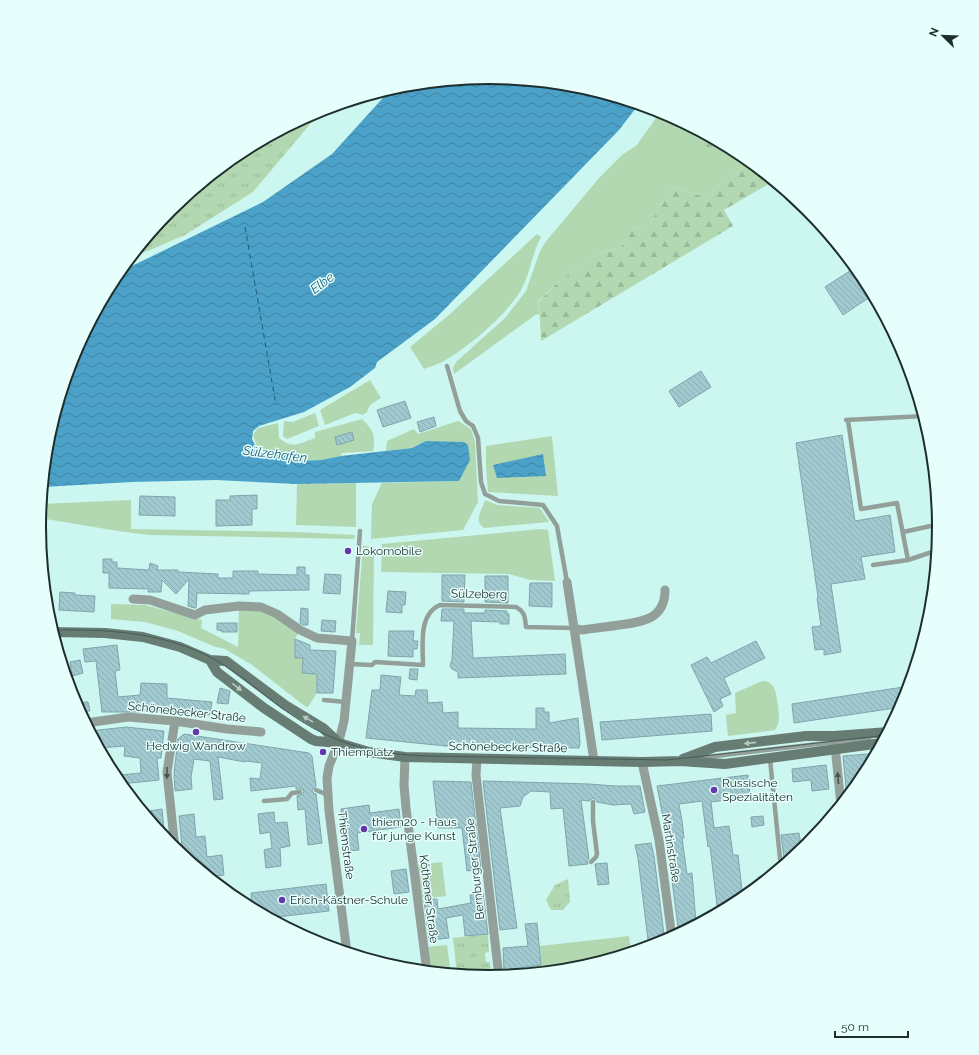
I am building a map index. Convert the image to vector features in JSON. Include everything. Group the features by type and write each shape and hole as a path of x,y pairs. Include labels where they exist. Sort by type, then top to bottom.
{"main road":[{"name":"Schönebecker Straße","path":"59,632 143,636 180,647 210,660 226,661 285,705 323,728 338,743"},
{"name":"Schönebecker Straße","path":"210,660 217,672 264,708 316,741 338,743 369,752 405,758 642,762 680,761 725,764 770,758 882,733"},
{"name":"Schönebecker Straße","path":"680,761 715,747 806,736 834,743 877,743"}],"street":[{"path":"567,582 594,761"},
{"name":"Sülzeberg","path":"574,628 582,630 646,621 661,609 664,602 665,590"},
{"path":"133,599 150,600 194,615 205,610 239,606 261,607 277,614 300,630 316,638 352,641"},
{"name":"Thiemstraße","path":"346,947 328,795 328,772 344,721 352,641"},
{"name":"Schönebecker Straße","path":"91,722 128,717 175,721 261,732"},
{"path":"174,839 167,772 175,721"},
{"path":"834,743 840,798"},
{"name":"Köthener Straße","path":"405,758 404,785 406,808 425,966"},
{"name":"Bernburger Straße","path":"477,759 476,775 498,971"},
{"name":"Martinstraße","path":"642,762 659,840 671,932"}],"lane":[{"path":"447,366 460,411 466,421 473,426 478,438 481,482 485,494 499,501 543,505 557,526 567,582"},
{"path":"908,560 897,503 861,509 846,420 919,416"},
{"path":"903,532 933,526"},
{"path":"352,641 360,531"},
{"path":"873,565 908,560 932,552"},
{"name":"Sülzeberg","path":"350,664 372,665 375,662 423,665 425,622 432,609 440,605 516,607 522,610 525,617 526,627 574,628"},
{"path":"324,700 346,702"},
{"path":"834,743 880,737"},
{"path":"770,758 780,862"},
{"path":"316,790 328,795"},
{"path":"264,801 287,799 292,793 300,792"},
{"path":"591,862 597,854 593,821 593,802"}],"green space":[{"path":"657,117 711,143 746,166 705,197 671,187 649,226 633,229 621,248 597,253 554,286 538,301 539,314 535,315 454,374 453,368 456,362 505,318 526,291 540,251 547,240 600,177 623,154 636,146"},
{"path":"312,121 253,192 185,235 141,254 156,235 176,214 197,194 220,176 268,143"},
{"path":"706,141 718,147 706,155"},
{"path":"746,166 769,184 724,210 733,226 541,341 538,302 554,286 597,253 621,248 633,229 649,226 671,187 705,197"},
{"path":"537,234 541,237 526,280 518,295 501,316 458,352 446,360 424,369 410,347 449,315"},
{"path":"370,380 381,398 370,405 367,412 363,415 355,413 325,425 320,410"},
{"path":"315,413 319,426 287,439 283,436 284,421 293,422"},
{"path":"362,419 373,433 373,451 342,453 341,456 321,460 299,461 289,455 256,453 257,447 253,435 258,428 278,423 279,438 284,442 293,445 315,438 315,432"},
{"path":"458,421 471,429 475,442 478,502 463,530 371,539 372,504 382,483 459,481 426,441 412,448 386,451 387,441 414,429 418,434"},
{"path":"552,436 558,496 488,492 486,446"},
{"path":"356,483 356,527 296,525 297,484"},
{"path":"131,500 131,529 297,532 355,535 354,539 149,535 46,519 47,504"},
{"path":"485,500 497,505 540,508 549,522 484,528 479,522 479,515"},
{"path":"541,529 548,530 555,581 530,580 509,574 381,572 382,544"},
{"path":"363,546 374,547 373,645 359,645 360,633 356,633"},
{"path":"111,604 145,605 202,620 201,628 238,647 239,606 261,607 300,630 295,639 295,657 303,658 302,673 317,674 317,693 308,707 306,707 252,665 225,649 213,646 178,631 145,622 111,619"},
{"path":"762,681 770,683 776,693 779,718 775,730 728,736 726,715 736,713 735,693"},
{"path":"442,862 446,896 421,899 417,865"},
{"path":"568,879 570,902 563,910 551,910 546,900 555,885"},
{"path":"488,934 489,952 485,953 486,962 490,962 491,971 456,970 453,938"},
{"path":"629,936 630,948 604,956 576,962 547,967 504,971 541,965 540,946"},
{"path":"447,945 450,969 430,967 427,947"}],"water":[{"name":"Elbe","path":"460,85 519,85 576,93 604,99 635,109 619,130 435,319 377,362 375,368 350,387 304,412 259,426 253,431 252,439 255,445 256,453 289,455 299,461 321,460 341,456 412,448 426,441 464,442 468,445 470,460 459,481 297,484 216,480 132,482 48,487 61,413 80,358 105,306 132,266 263,202 332,154 384,97 432,88"},
{"path":"543,454 546,476 497,478 493,465"}],"building":[{"path":"850,271 869,298 843,315 825,287"},
{"path":"701,371 711,387 679,407 669,391"},
{"path":"405,401 411,418 383,427 377,410"},
{"path":"434,417 436,426 420,432 417,422"},
{"path":"352,432 354,440 337,445 335,437"},
{"path":"842,435 855,521 890,515 895,552 861,557 865,579 831,584 841,652 824,655 824,649 815,650 812,627 821,626 796,443"},
{"path":"257,495 257,509 252,509 252,525 216,526 216,500 230,500 230,496"},
{"path":"140,496 175,497 175,516 139,515"},
{"path":"103,559 112,559 112,562 117,562 117,568 149,570 150,563 158,566 157,570 178,570 178,572 218,574 218,578 233,578 233,571 258,571 258,574 297,575 297,567 305,567 305,575 309,575 309,590 249,591 249,594 197,593 196,608 194,608 188,606 189,579 176,594 162,580 161,592 148,592 149,589 109,588 109,573 103,573"},
{"path":"325,574 341,575 340,594 323,593"},
{"path":"442,575 465,575 464,602 442,601"},
{"path":"485,576 508,576 508,603 485,602"},
{"path":"530,583 552,583 552,607 529,606"},
{"path":"388,591 406,592 405,605 402,605 402,613 386,612"},
{"path":"60,592 75,593 75,595 95,596 94,612 59,610"},
{"path":"301,608 308,609 308,625 303,625 300,623"},
{"path":"442,609 464,609 464,613 485,613 485,610 507,611 507,614 509,614 509,624 500,624 500,622 471,621 473,658 565,654 566,674 458,678 458,672 450,666 452,659 454,621 441,621"},
{"path":"322,620 336,621 335,632 321,631"},
{"path":"217,623 237,623 237,632 222,632 217,630"},
{"path":"389,631 414,631 413,641 418,641 417,649 413,649 413,657 388,656"},
{"path":"295,639 310,645 310,650 336,651 333,693 317,693 317,674 302,673 303,658 295,658"},
{"path":"756,641 765,658 724,678 731,694 720,699 723,706 714,712 691,665 707,657 711,663"},
{"path":"117,645 120,670 115,671 118,697 140,695 141,683 167,684 167,698 212,702 210,715 140,710 140,712 102,712 96,661 85,662 83,649"},
{"path":"80,660 83,673 72,676 70,662"},
{"path":"410,669 418,669 417,680 409,679"},
{"path":"381,675 401,677 399,695 415,696 416,690 427,690 428,703 442,702 443,713 458,712 458,728 536,729 536,708 544,708 544,712 549,712 549,723 578,718 579,748 446,746 366,738 372,690 380,690"},
{"path":"903,687 894,708 794,723 792,704"},
{"path":"220,688 230,691 228,704 217,703"},
{"path":"82,702 88,702 90,711 86,711"},
{"path":"711,714 712,731 602,740 600,722"},
{"path":"126,727 164,731 161,758 157,758 159,780 128,783 122,775 141,773 140,758 124,756 125,746 104,748 95,730"},
{"path":"184,734 309,753 312,756 316,786 312,790 313,793 316,794 322,843 308,845 305,809 298,810 297,796 303,794 304,791 302,789 296,789 296,786 251,791 250,778 260,779 262,763 245,762 218,757 223,799 214,800 210,761 194,759 191,777 192,789 175,791 174,773 178,739"},
{"path":"871,754 846,790 843,756"},
{"path":"826,765 829,789 812,791 811,780 793,782 792,769"},
{"path":"748,775 750,795 742,796 742,798 711,802 714,828 729,826 733,855 738,855 742,891 717,908 710,846 708,847 702,801 679,804 687,874 692,873 696,920 678,928 666,833 657,786"},
{"path":"433,781 471,782 481,869 467,871 462,828 438,828"},
{"path":"483,781 640,786 645,812 634,814 631,804 613,805 597,802 593,798 589,801 581,800 589,859 587,861 588,864 569,866 563,808 551,809 550,792 531,791 523,797 520,806 500,808 517,928 500,930"},
{"name":"thiem20 - Haus für junge Kunst","path":"369,805 370,813 399,809 401,827 357,833 359,850 346,851 341,809"},
{"path":"162,809 164,828 156,820 149,811"},
{"path":"274,812 275,823 287,822 290,846 280,848 281,866 266,868 264,850 272,848 270,832 260,834 258,814"},
{"path":"194,814 196,837 205,836 207,857 222,855 224,875 216,876 182,847 179,816"},
{"path":"763,816 764,825 752,827 751,817"},
{"path":"799,833 801,843 784,859 781,835"},
{"path":"651,843 654,856 664,935 648,941 638,858 635,845"},
{"path":"607,863 609,884 598,885 595,864"},
{"path":"406,869 409,892 394,894 391,871"},
{"path":"326,884 329,911 277,917 252,901 251,893"},
{"path":"483,893 488,934 465,936 463,915 446,918 449,938 429,940 424,900 437,899 438,909 471,903 470,895"},
{"path":"537,923 541,965 504,970 503,948 528,946 525,924"}],"ferry route":[{"path":"245,227 276,405"}],"tram line":[{"path":"58,630 112,631 152,637 190,648 227,667 278,705 313,728 348,743 405,755 666,760 881,736"}],"place":[{"name":"Lokomobile","path":"348,551"},
{"name":"Hedwig Wandrow","path":"196,732"},
{"name":"Thiemplatz","path":"323,752"},
{"name":"Russische Spezialitäten","path":"714,790"},
{"name":"thiem20 - Haus für junge Kunst","path":"364,829"},
{"name":"Erich-Kästner-Schule","path":"282,900"}],"water label":[{"name":"Sülzehafen","path":"275,454"}]}
